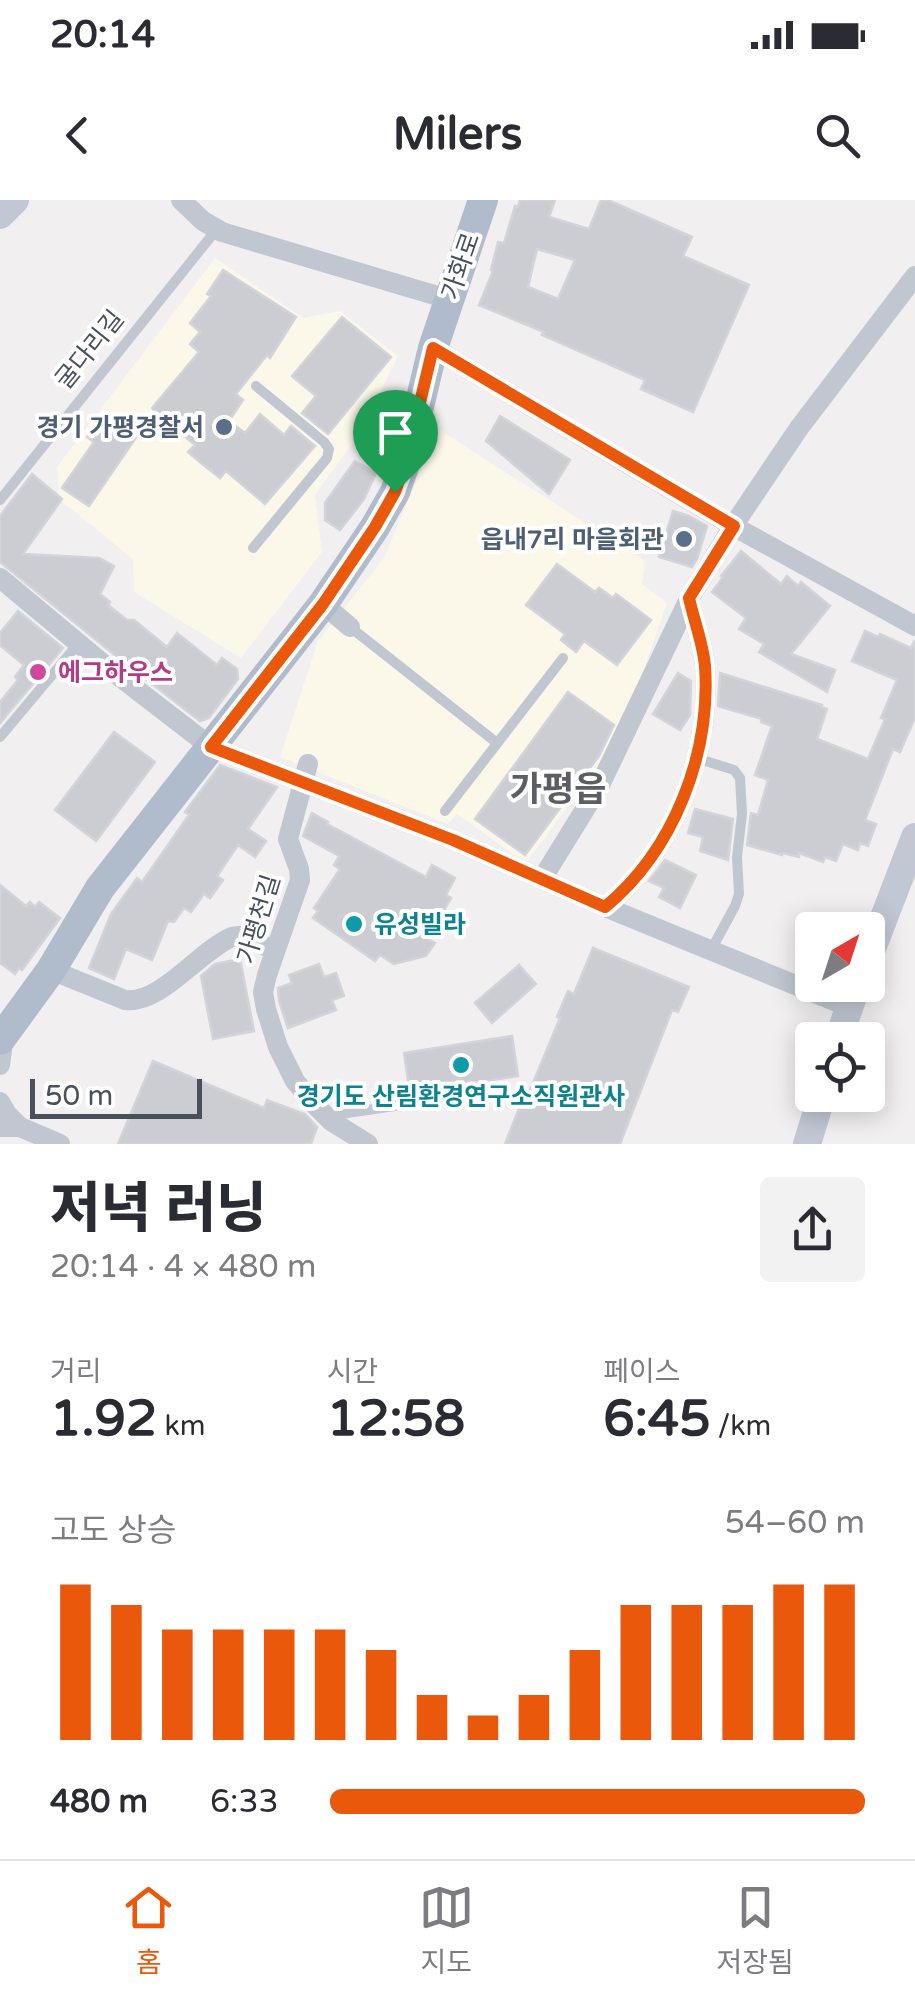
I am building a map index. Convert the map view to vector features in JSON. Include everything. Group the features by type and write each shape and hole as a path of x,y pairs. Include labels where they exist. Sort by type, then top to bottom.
{"main road":[{"name":"가화로","path":"5,1033 51,970 100,888 323,604 375,527 395,492 406,461 433,348 482,200"}],"street":[{"path":"0,215 16,200"},
{"path":"182,200 217,229 448,300"},
{"path":"542,878 600,785 689,598 799,428 915,276"},
{"path":"433,348 734,526 915,626"},
{"path":"0,578 211,747 306,773 605,907 710,950 795,977"},
{"path":"605,907 632,881 657,848 678,811 696,756 705,666 689,598"},
{"path":"323,604 350,627"},
{"name":"가평천길","path":"306,773 288,839 300,880 266,975 266,1009 278,1047 295,1081 326,1116 368,1144"},
{"path":"885,915 915,838"},
{"path":"51,970 136,1001 232,937 240,936 276,950"},
{"path":"0,1102 10,1128 60,1144"},
{"path":"806,1144 816,1112"}],"lane":[{"name":"굴다리길","path":"0,500 217,229"},
{"path":"253,548 330,450 256,386"},
{"path":"350,627 498,743"},
{"path":"0,737 79,644"},
{"path":"445,811 562,658"},
{"path":"696,756 734,770 740,778 738,894 710,950"},
{"path":"326,1116 503,1090"}],"shaded area":[{"name":"경기 가평경찰서","path":"215,258 303,318 340,311 398,356 362,430 315,495 322,552 241,658 134,592 133,559 59,499 57,467"},
{"path":"438,429 645,561 642,584 667,603 627,719 526,863 457,814 448,824 280,757 318,641 384,558"}],"building":[{"path":"520,200 555,200 549,217 589,229 601,200 608,200 692,237 683,256 749,285 693,412 641,389 645,380 479,305 493,271 498,242 504,243 515,206","holes":["537,249 575,260 558,299 528,287"]},
{"path":"223,270 296,317 270,358 267,355 236,394 243,400 229,421 245,433 260,414 284,435 291,426 315,446 265,504 226,471 220,478 188,452 195,445 152,408 199,352 190,344 200,332 190,323 211,296 207,294"},
{"path":"342,317 391,357 328,434 302,413 316,396 292,376"},
{"path":"108,416 137,436 89,506 62,488 94,442 87,437 99,419 104,422"},
{"path":"500,416 570,460 549,494 486,441"},
{"path":"355,461 376,473 364,499 340,530 325,520 325,503"},
{"path":"32,474 62,499 23,554 99,558 114,566 100,594 110,602 108,605 167,647 177,633 217,665 222,658 237,669 238,679 209,718 200,721 0,562 0,516"},
{"name":"읍내7리 마을회관","path":"673,511 707,526 692,567 659,557"},
{"path":"741,551 781,584 787,576 798,586 801,582 830,606 791,654 835,670 827,692 759,652 764,644 739,629 746,618 712,592"},
{"path":"557,564 595,592 599,588 613,598 616,594 651,620 617,665 584,641 576,652 561,640 565,634 526,605"},
{"path":"18,611 63,648 0,723 0,702 18,680 15,677 24,665 0,645 0,633"},
{"path":"865,631 911,648 915,640 915,718 900,752 893,749 865,820 876,824 868,846 860,843 858,850 843,844 836,861 825,857 823,862 799,853 799,857 782,855 747,845 751,813 758,815 768,780 755,775 772,726 761,722 762,719 718,706 720,673 822,705 827,709 817,739 868,759 897,680 852,661"},
{"path":"678,673 691,681 690,715 680,730 653,714"},
{"path":"568,692 614,725 599,756 525,855 475,819"},
{"path":"114,732 155,762 96,841 55,810"},
{"path":"220,765 277,787 248,829 266,841 255,857 238,845 217,876 223,880 210,898 204,894 191,912 184,908 174,922 168,921 152,960 126,949 114,979 89,968 111,914 137,878 142,882 189,815 185,812"},
{"path":"695,809 733,819 728,860 700,851 703,837 688,833"},
{"path":"312,813 426,877 432,865 455,878 446,895 451,898 428,939 435,943 426,956 394,964 380,955 375,961 313,918 318,911 314,908 340,869 334,865 339,856 303,836"},
{"path":"665,860 696,875 680,908 659,897 664,888 649,881"},
{"path":"0,885 26,906 30,902 35,907 39,902 60,918 15,974 0,963"},
{"path":"593,948 689,987 678,1012 672,1010 620,1144 505,1144 568,991 574,994"},
{"path":"240,959 254,1031 213,1039 201,976 215,964"},
{"path":"319,964 324,977 336,973 344,996 332,1000 336,1010 288,1028 278,988 292,983 289,975"},
{"path":"519,965 536,984 492,1023 475,1003"},
{"name":"경기도 산림환경연구소직원관사","path":"512,1036 518,1076 410,1093 404,1053"},
{"path":"153,1061 264,1108 267,1100 305,1114 317,1127 311,1144 118,1144"}],"place":[{"name":"경기 가평경찰서","path":"224,427"},
{"name":"읍내7리 마을회관","path":"684,539"},
{"name":"에그하우스","path":"38,672"},
{"name":"유성빌라","path":"354,924"},
{"name":"경기도 산림환경연구소직원관사","path":"461,1065"}],"district":[{"name":"가평읍","path":"558,789"}],"route":[{"path":"433,348 734,526 689,598 702,644 705,693 689,782 678,811 647,863 605,907 453,840 211,747 323,604 395,492 433,348"}]}
